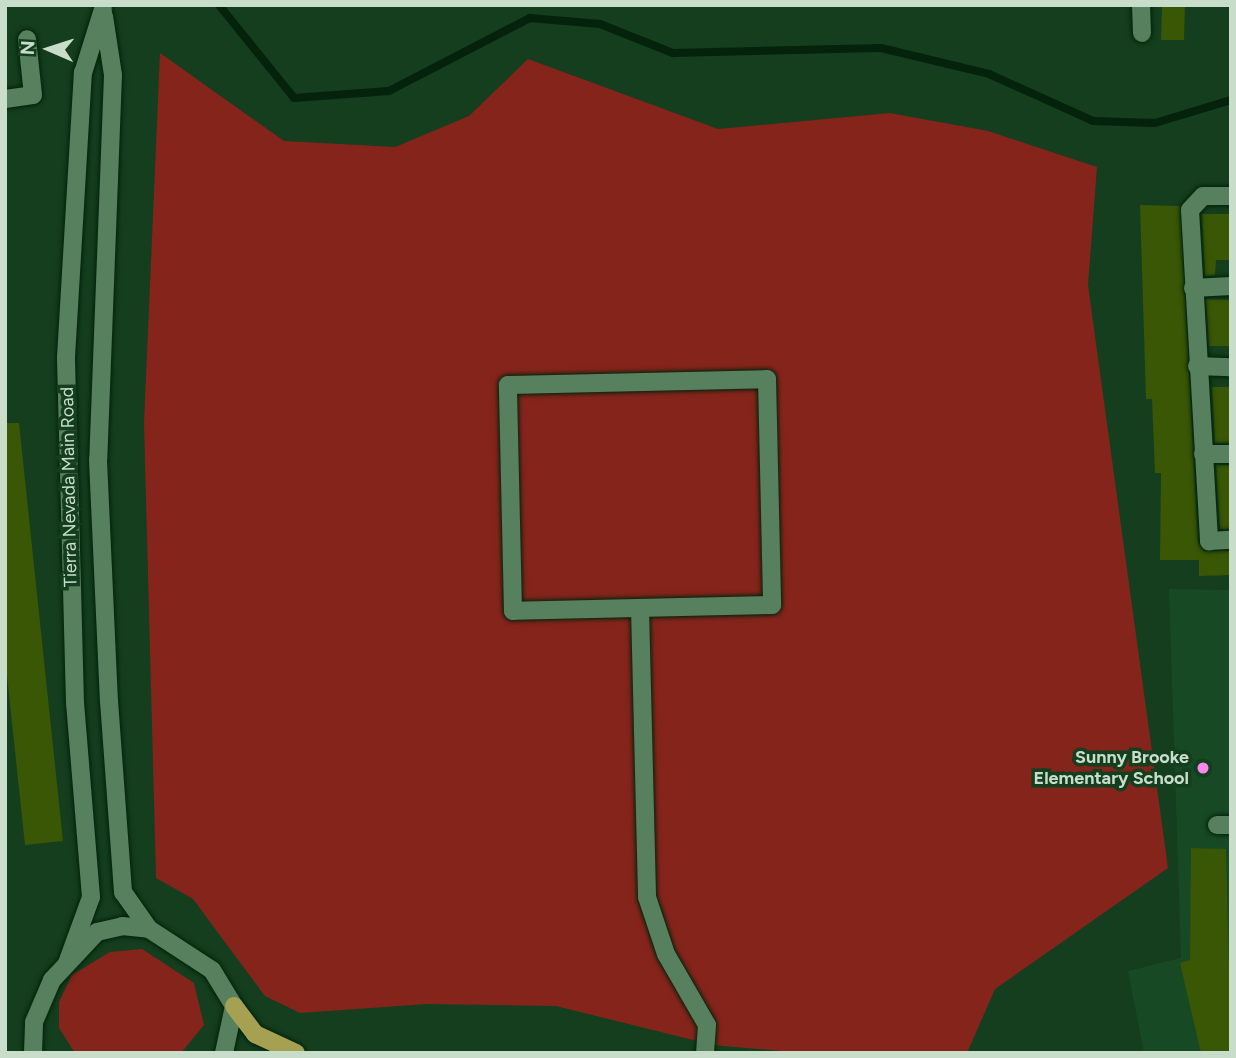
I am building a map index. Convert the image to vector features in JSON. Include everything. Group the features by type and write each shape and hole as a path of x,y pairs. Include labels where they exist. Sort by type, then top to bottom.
{"main road":[{"path":"234,1006 255,1034 296,1053"}],"street":[{"path":"1141,5 1142,33"},
{"name":"Tierra Nevada Main Road","path":"103,7 113,75 98,460 109,701 123,892 149,929"},
{"name":"Tierra Nevada Main Road","path":"67,963 91,897 75,703 66,357 83,73 103,7"},
{"path":"5,99 33,95 27,38"},
{"path":"1231,196 1203,196 1190,210 1209,541 1231,540"},
{"path":"1193,288 1231,286"},
{"path":"1197,366 1231,367"},
{"path":"767,379 772,605 640,608 513,611 508,385 767,379"},
{"path":"1203,454 1231,454"},
{"path":"640,608 647,897 666,954 707,1025 705,1053"},
{"path":"33,1053 41,999 67,963 97,932 149,929 212,970 234,1006 224,1053"}],"shaded area":[{"path":"160,53 284,141 395,147 469,116 528,59 718,129 890,113 988,131 1097,167 1088,285 1168,868 995,989 967,1053 806,1053 713,1045 556,1006 427,1004 300,1013 265,996 193,899 156,878 144,423"},
{"name":"Sunny Brooke Elementary School","path":"1169,589 1231,590 1231,1053 1144,1053 1128,971 1181,958"},
{"path":"142,949 194,983 204,1025 181,1053 75,1053 59,1028 59,1002 72,975 110,952"}],"building":[{"path":"1162,5 1185,5 1184,40 1161,40"},
{"path":"1140,205 1180,206 1198,542 1204,551 1231,551 1231,575 1199,576 1199,560 1160,560 1161,473 1155,473 1152,399 1146,399"},
{"path":"1202,214 1231,214 1231,260 1216,260 1215,275 1205,276"},
{"path":"1206,299 1231,300 1231,346 1209,346"},
{"path":"1212,387 1231,387 1231,443 1215,443"},
{"path":"5,423 19,423 63,841 25,845 5,657"},
{"path":"1216,465 1231,465 1231,529 1220,529"},
{"path":"1191,848 1226,849 1231,1053 1201,1053 1180,963 1190,960"}],"waterway":[{"path":"219,5 294,98 389,91 530,18 600,24 673,53 881,48 989,74 1093,121 1155,123 1231,100"}],"place":[{"name":"Sunny Brooke Elementary School","path":"1203,768"}]}
